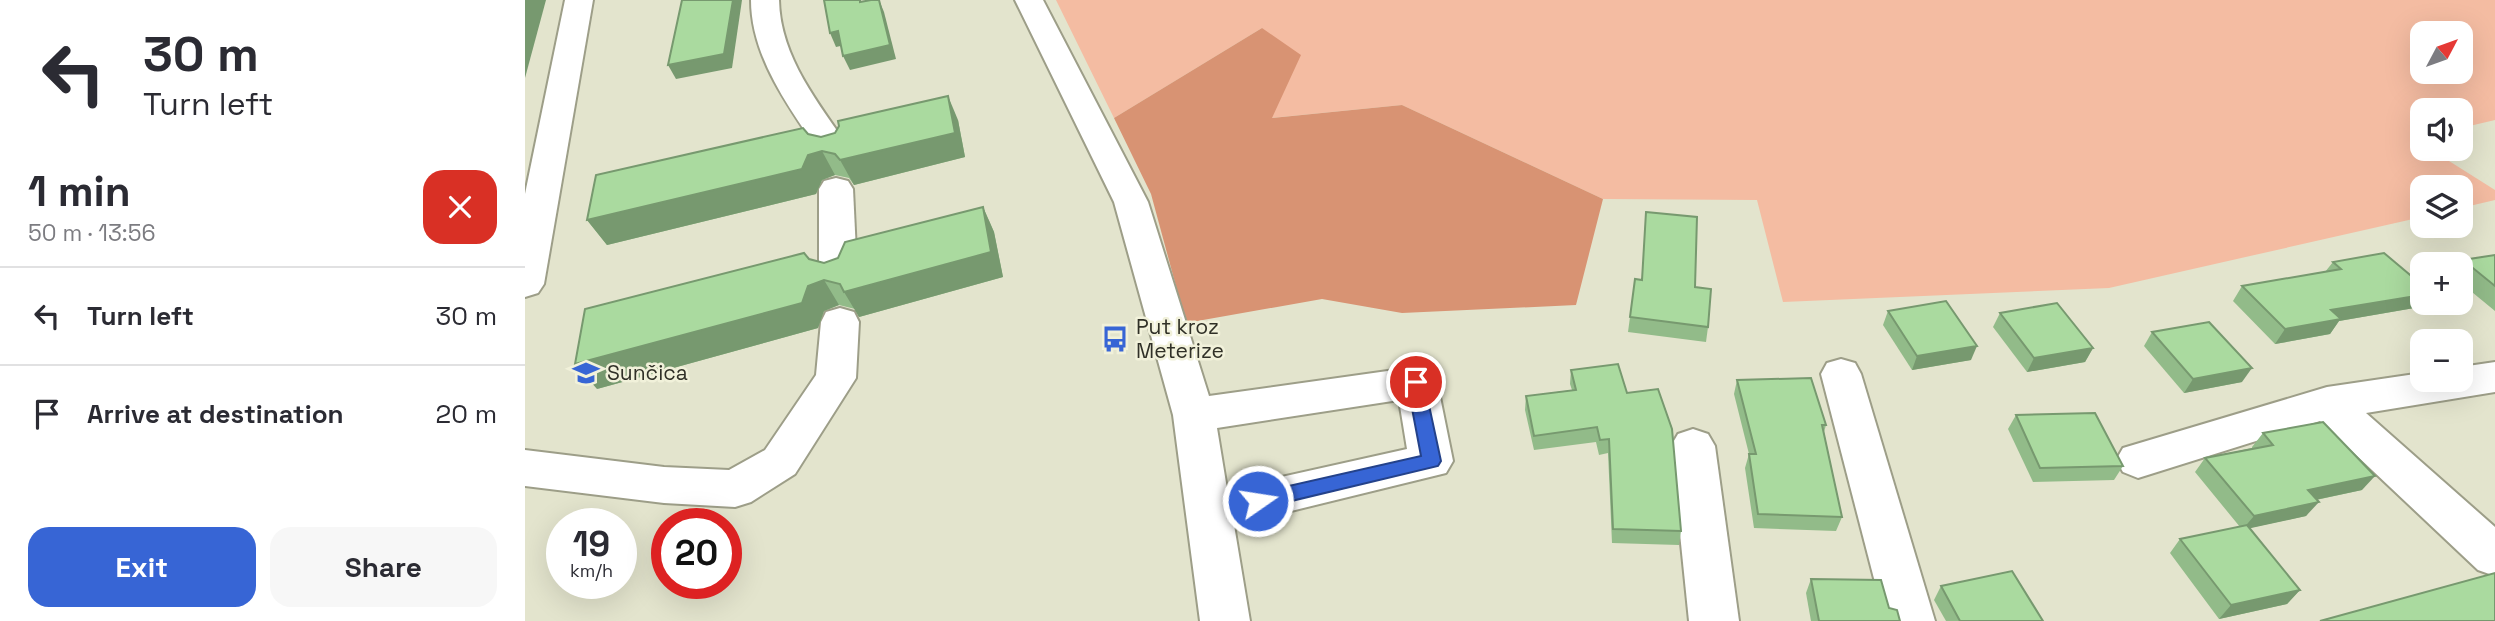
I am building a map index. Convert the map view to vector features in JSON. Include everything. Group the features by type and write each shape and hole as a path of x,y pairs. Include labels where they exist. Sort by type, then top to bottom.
{"street":[{"path":"525,284 579,0"},
{"path":"765,0 762,19 789,79 834,149"},
{"path":"1029,0 1131,202 1194,415 1225,621"},
{"path":"836,189 838,273"},
{"path":"525,468 664,485 735,489 780,462 836,378 840,322"},
{"path":"1841,374 1910,621"},
{"path":"2138,460 2327,404 2495,377"},
{"path":"1194,415 1416,382 1431,461 1208,512"},
{"path":"2327,404 2495,556"},
{"path":"1693,446 1714,621"}],"shaded area":[{"path":"1056,0 2495,0 2495,120 2473,125 2473,98 2410,98 2410,161 2449,161 2471,175 2410,175 2410,220 2109,288 1783,302 1757,200 1603,199 1402,105 1271,118 1262,28 1114,118"},
{"path":"1262,28 1301,55 1272,118 1402,105 1603,199 1576,305 1402,313 1322,299 1186,323 1151,194 1114,118"},
{"path":"2473,176 2495,190 2495,200 2473,205"}],"building":[{"path":"682,0 733,0 724,54 668,65"},
{"path":"824,0 879,0 890,45 843,56 838,31 830,33"},
{"path":"948,96 955,133 840,160 835,154 822,151 808,155 802,169 587,220 596,175 803,128 808,134 821,137 835,133 839,126 838,121"},
{"path":"983,207 991,252 844,292 840,284 824,280 808,286 802,303 575,364 585,309 804,253 809,259 824,263 838,258 845,242"},
{"path":"1646,212 1697,217 1695,287 1711,289 1708,327 1630,317 1635,279 1642,280"},
{"path":"2384,253 2410,275 2410,297 2331,310 2341,319 2285,329 2242,286 2341,269 2333,262"},
{"path":"2495,255 2495,286 2473,268 2473,258"},
{"path":"1946,301 1977,346 1917,356 1888,311"},
{"path":"2057,303 2093,348 2034,358 2000,313"},
{"path":"2209,322 2252,368 2193,379 2152,332"},
{"path":"1618,364 1627,393 1658,389 1672,429 1681,531 1613,529 1609,439 1600,440 1597,427 1534,436 1526,396 1576,390 1571,370"},
{"path":"1811,378 1826,425 1822,425 1842,517 1758,514 1749,454 1756,454 1737,380"},
{"path":"2095,413 2123,466 2040,468 2016,415"},
{"path":"2323,422 2375,476 2308,490 2319,502 2254,516 2205,458 2273,445 2263,433"},
{"path":"2247,525 2300,590 2231,605 2180,539"},
{"path":"2012,571 2043,621 1960,621 1941,586"},
{"path":"2495,573 2495,621 2320,621"},
{"path":"1811,579 1881,580 1889,608 1897,610 1900,621 1819,621"}],"place":[{"name":"Put kroz Meterize","path":"1115,339"},
{"name":"Sunčica","path":"586,373"}],"route":[{"path":"1258,501 1431,461 1416,382"}]}
